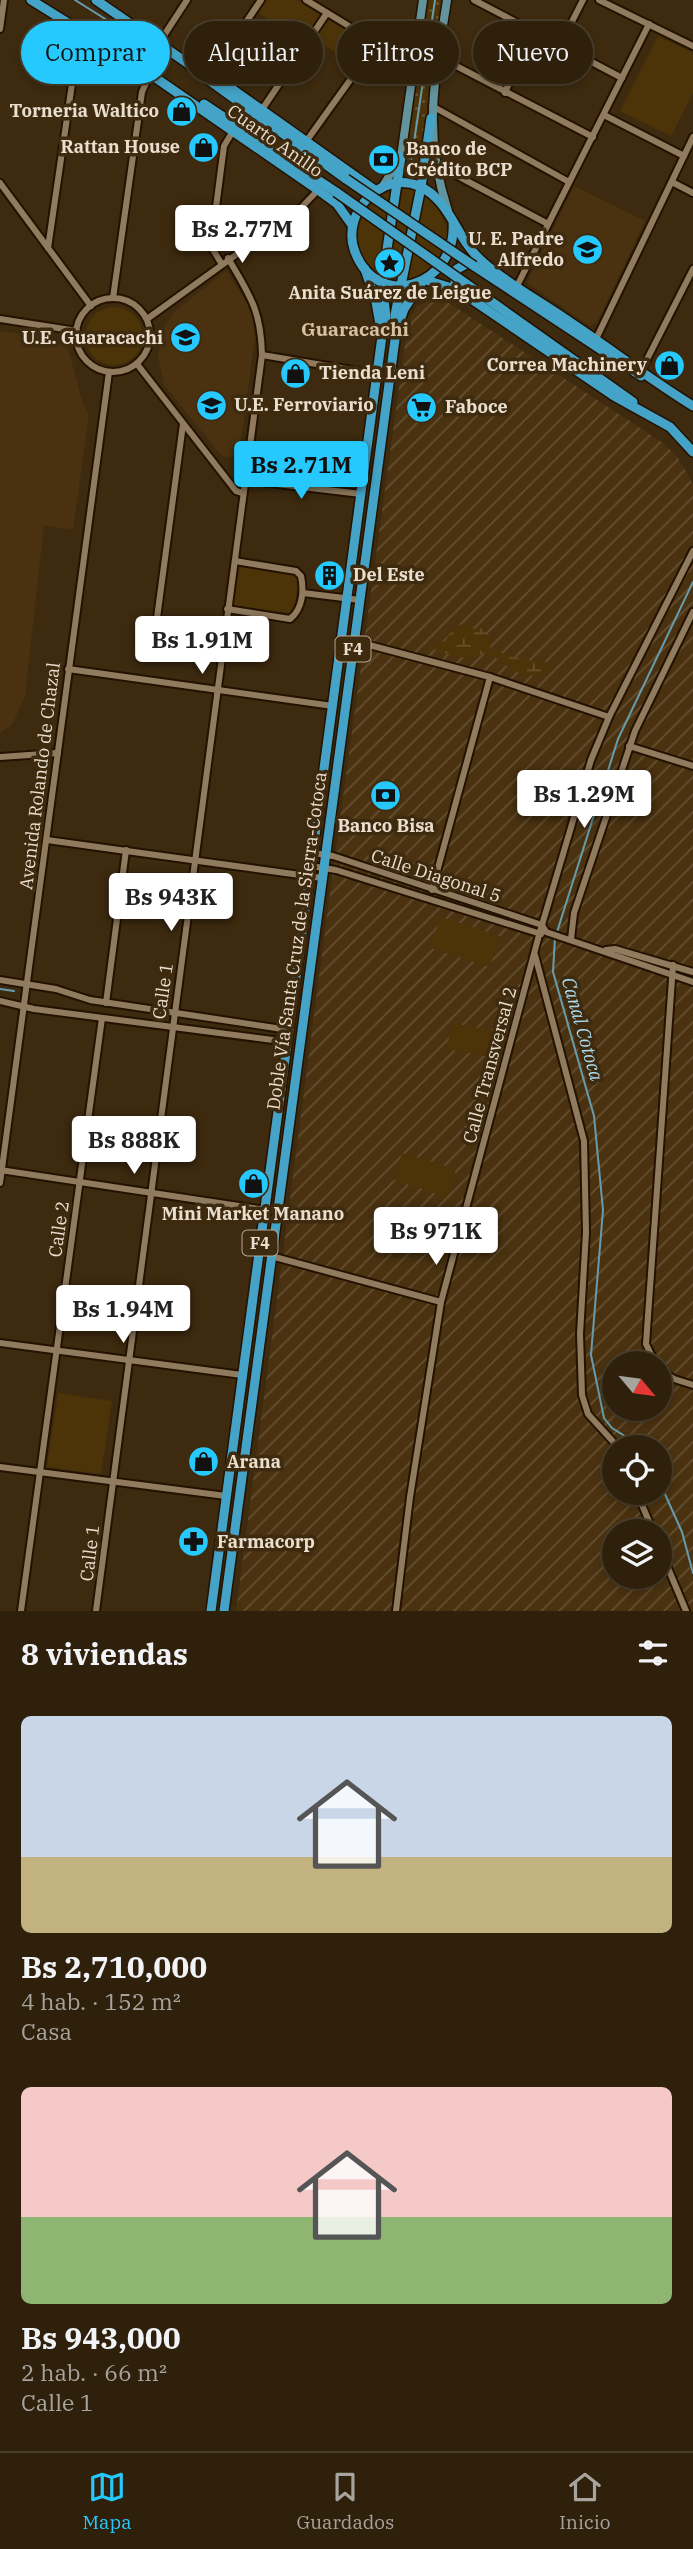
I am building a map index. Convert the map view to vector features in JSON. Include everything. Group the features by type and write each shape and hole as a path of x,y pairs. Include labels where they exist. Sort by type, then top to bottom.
{"highway":[{"name":"Cuarto Anillo","path":"31,0 66,21"},
{"name":"Cuarto Anillo","path":"96,0 113,4 133,21"},
{"name":"Cuarto Anillo","path":"165,84 337,204 352,225"},
{"path":"169,84 197,99 336,192 462,286 618,388 642,410 670,427 693,452"},
{"path":"217,84 626,368 693,406"},
{"name":"Cuarto Anillo","path":"224,84 348,177 378,190"},
{"path":"396,332 395,315 421,187 431,118"},
{"path":"382,336 386,317 382,282 401,158"},
{"path":"337,204 348,203 356,195 357,184 348,177"},
{"path":"352,225 359,207 378,190 398,183 421,187 440,200 478,263"},
{"name":"F4","path":"424,281 439,271 448,257 454,233 453,221"},
{"name":"F4","path":"333,706 382,336 376,302 365,269 353,246 352,225"},
{"path":"462,286 454,279 457,269 466,262 478,263 596,339 661,386"},
{"path":"365,269 382,282 400,286 424,281 462,286"},
{"name":"Doble Vía Santa Cruz de la Sierra-Cotoca","path":"224,1611 396,332 407,304 424,281"},
{"name":"Doble Vía Santa Cruz de la Sierra-Cotoca","path":"211,1611 333,706"}],"main road":[{"path":"420,21 423,0"},
{"path":"443,21 447,0"},
{"path":"378,190 401,158 411,84"},
{"path":"434,84 431,118 435,164 448,211"}],"street":[{"path":"0,29 4,0"},
{"path":"170,26 187,0"},
{"path":"247,21 261,0"},
{"path":"306,0 340,21"},
{"path":"474,0 511,21"},
{"path":"572,21 583,0"},
{"path":"599,0 693,46"},
{"path":"261,111 327,13"},
{"path":"517,286 649,24"},
{"path":"593,64 622,78"},
{"path":"459,68 593,137"},
{"path":"48,248 72,84"},
{"path":"113,298 142,92 146,84"},
{"path":"305,143 347,84"},
{"path":"505,93 509,84"},
{"path":"432,106 569,182"},
{"path":"604,114 684,156"},
{"path":"221,263 212,248 212,238 224,146 233,131"},
{"path":"596,339 693,137"},
{"path":"435,164 548,224"},
{"path":"672,182 693,193"},
{"path":"0,183 91,306"},
{"path":"146,319 300,208 318,190"},
{"name":"Calle 1","path":"96,1611 262,355 261,328 256,305 228,258"},
{"path":"642,370 693,269"},
{"path":"113,298 133,304 146,319 149,343 137,364 119,372 100,370 84,359 79,350 77,331 84,313 91,306 113,298"},
{"path":"0,319 77,331"},
{"path":"262,355 377,374"},
{"path":"137,364 236,491 243,493"},
{"name":"Avenida Rolando de Chazal","path":"0,1183 109,372"},
{"path":"155,633 183,424"},
{"path":"244,480 361,494"},
{"path":"539,935 546,930 581,788 609,717 693,551"},
{"path":"228,609 290,619 295,616 303,593 301,576 296,571 235,561"},
{"path":"303,593 360,600"},
{"path":"571,939 574,913 629,746 693,612"},
{"path":"354,641 490,677 609,717"},
{"path":"68,669 217,692 333,706"},
{"path":"432,890 490,677"},
{"path":"629,746 693,766"},
{"path":"0,757 58,754"},
{"name":"Calle Diagonal 5","path":"47,840 195,861 322,872 539,935"},
{"path":"106,1003 126,850"},
{"name":"Calle Diagonal 5","path":"313,853 325,854 432,890 693,982"},
{"name":"Calle Transversal 2","path":"396,1611 410,1497 441,1301 539,935"},
{"name":"Calle Diagonal 5","path":"606,950 615,948 693,972"},
{"path":"534,953 584,1141 586,1197 580,1334 582,1395 588,1414 607,1435"},
{"path":"649,1351 646,1344 673,965"},
{"path":"0,980 25,983 106,1003 289,1030"},
{"path":"0,1001 102,1018 288,1042"},
{"name":"Calle 2","path":"21,1611 102,1018"},
{"path":"1,1170 265,1210"},
{"path":"271,1256 441,1301"},
{"path":"0,1343 243,1375"},
{"path":"672,1378 693,1385"},
{"path":"0,1467 226,1496"},
{"path":"672,1578 686,1611"}],"shaded area":[{"name":"U. E. Padre Alfredo","path":"574,186 645,221 597,323 590,326 527,283"},
{"path":"226,271 252,311 255,337 240,449 236,456 228,458 221,455 164,385 158,357 163,328 174,312"},
{"path":"430,300 446,301 663,443 677,456 693,484 693,1611 236,1611 408,321 417,306"},
{"path":"0,331 60,339 68,349 84,407 89,414 73,530 44,525 25,696 12,725 0,733"}],"green space":[{"path":"265,0 297,0 319,13 320,18 318,21 270,21 257,12"},
{"path":"427,0 442,0 439,21 423,21"},
{"path":"330,19 337,23 337,53 323,45 325,21"},
{"path":"658,36 693,53 693,93 671,136 620,111"},
{"path":"415,84 431,84 418,181 404,178"},
{"path":"403,188 416,191 397,280 386,277"},
{"path":"394,190 379,274 367,264 359,252 357,228 370,206"},
{"path":"423,195 435,206 443,219 447,246 443,258 434,268 422,276 405,280"},
{"path":"108,307 120,307 135,315 143,330 143,342 135,357 120,365 108,365 93,357 85,342 85,330 93,315"},
{"path":"241,566 295,574 299,580 293,613 236,607 232,602 237,569"},
{"path":"462,624 474,629 482,628 491,638 490,650 525,660 547,662 550,672 538,675 520,673 485,653 469,659 435,651 436,644 445,641 455,627"},
{"path":"441,917 500,936 490,967 430,948"},
{"path":"452,1023 495,1031 490,1057 447,1049"},
{"path":"402,1153 456,1169 447,1197 394,1180"},
{"path":"58,1393 112,1401 101,1474 47,1467"}],"waterway":[{"path":"75,0 108,21"},
{"path":"409,176 435,0"},
{"name":"Canal Cotoca","path":"557,932 618,739 693,582"},
{"name":"Canal Cotoca","path":"555,937 553,972 594,1116 603,1210 591,1355 604,1418 612,1428 623,1435"},
{"path":"0,989 14,991"},
{"name":"Canal Cotoca","path":"670,1505 682,1532 693,1573"}],"place":[{"name":"Torneria Waltico","path":"182,111"},
{"name":"Rattan House","path":"203,147"},
{"name":"Banco de Crédito BCP","path":"383,159"},
{"name":"U. E. Padre Alfredo","path":"587,249"},
{"name":"Anita Suárez de Leigue","path":"390,263"},
{"name":"U.E. Guaracachi","path":"186,338"},
{"name":"Correa Machinery","path":"670,365"},
{"name":"Tienda Leni","path":"296,373"},
{"name":"U.E. Ferroviario","path":"211,405"},
{"name":"Faboce","path":"422,407"},
{"name":"Del Este","path":"330,575"},
{"name":"Banco Bisa","path":"386,796"},
{"name":"Mini Market Manano","path":"253,1184"},
{"name":"Arana","path":"204,1462"},
{"name":"Farmacorp","path":"194,1542"}],"district":[{"name":"Guaracachi","path":"355,329"}]}
